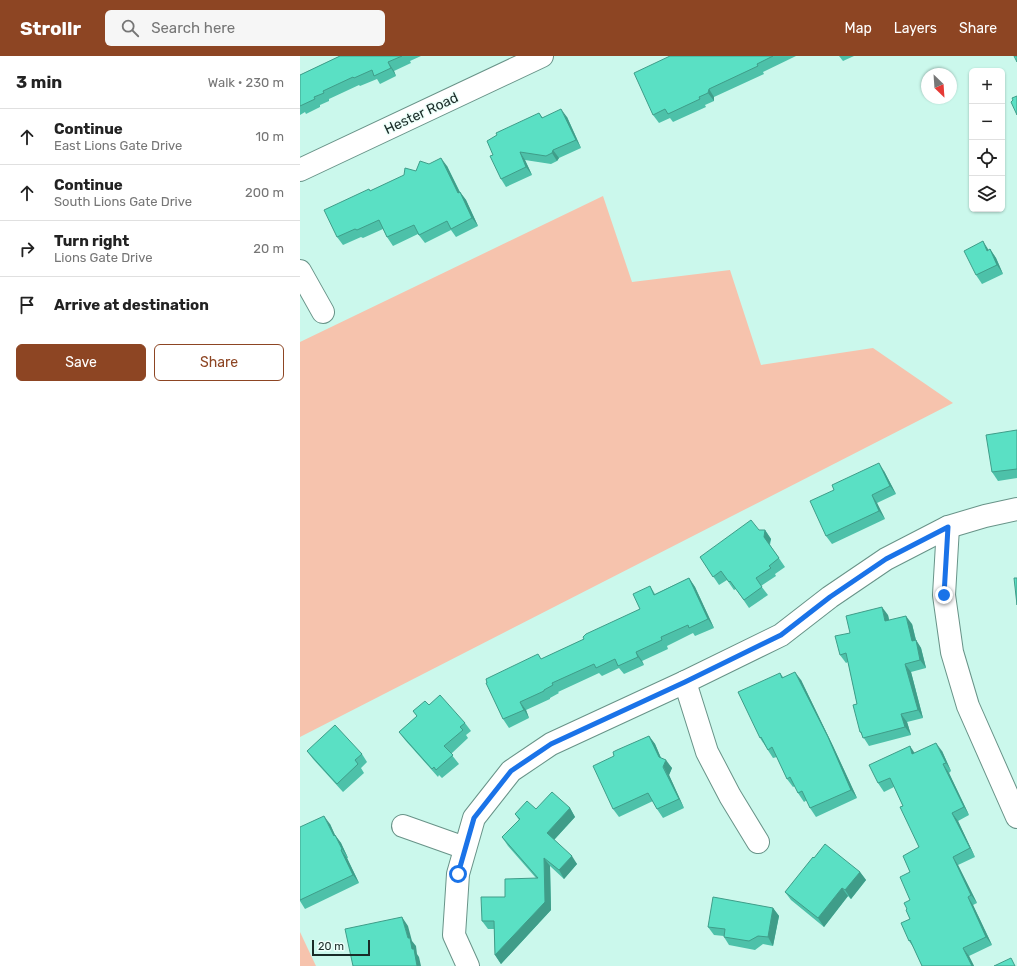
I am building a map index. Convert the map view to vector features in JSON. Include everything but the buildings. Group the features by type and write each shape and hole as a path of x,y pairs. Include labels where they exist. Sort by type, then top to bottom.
{"street":[{"name":"Hester Road","path":"300,170 542,56"},
{"path":"300,271 323,312"},
{"path":"468,966 454,935 458,874 474,818 511,771 551,744 685,682 781,635 830,597 886,559 948,527 1017,508"},
{"path":"948,527 944,595 952,652 968,706 1017,817"},
{"path":"685,682 707,752 730,796 758,842"},
{"path":"403,826 465,848"}],"shaded area":[{"path":"603,196 632,282 730,270 761,365 873,348 953,403 300,737 300,342"},
{"path":"300,932 316,966 300,966"}],"route":[{"path":"458,874 474,818 511,771 551,744 685,682 781,635 830,597 886,559 948,527 944,595"}]}
